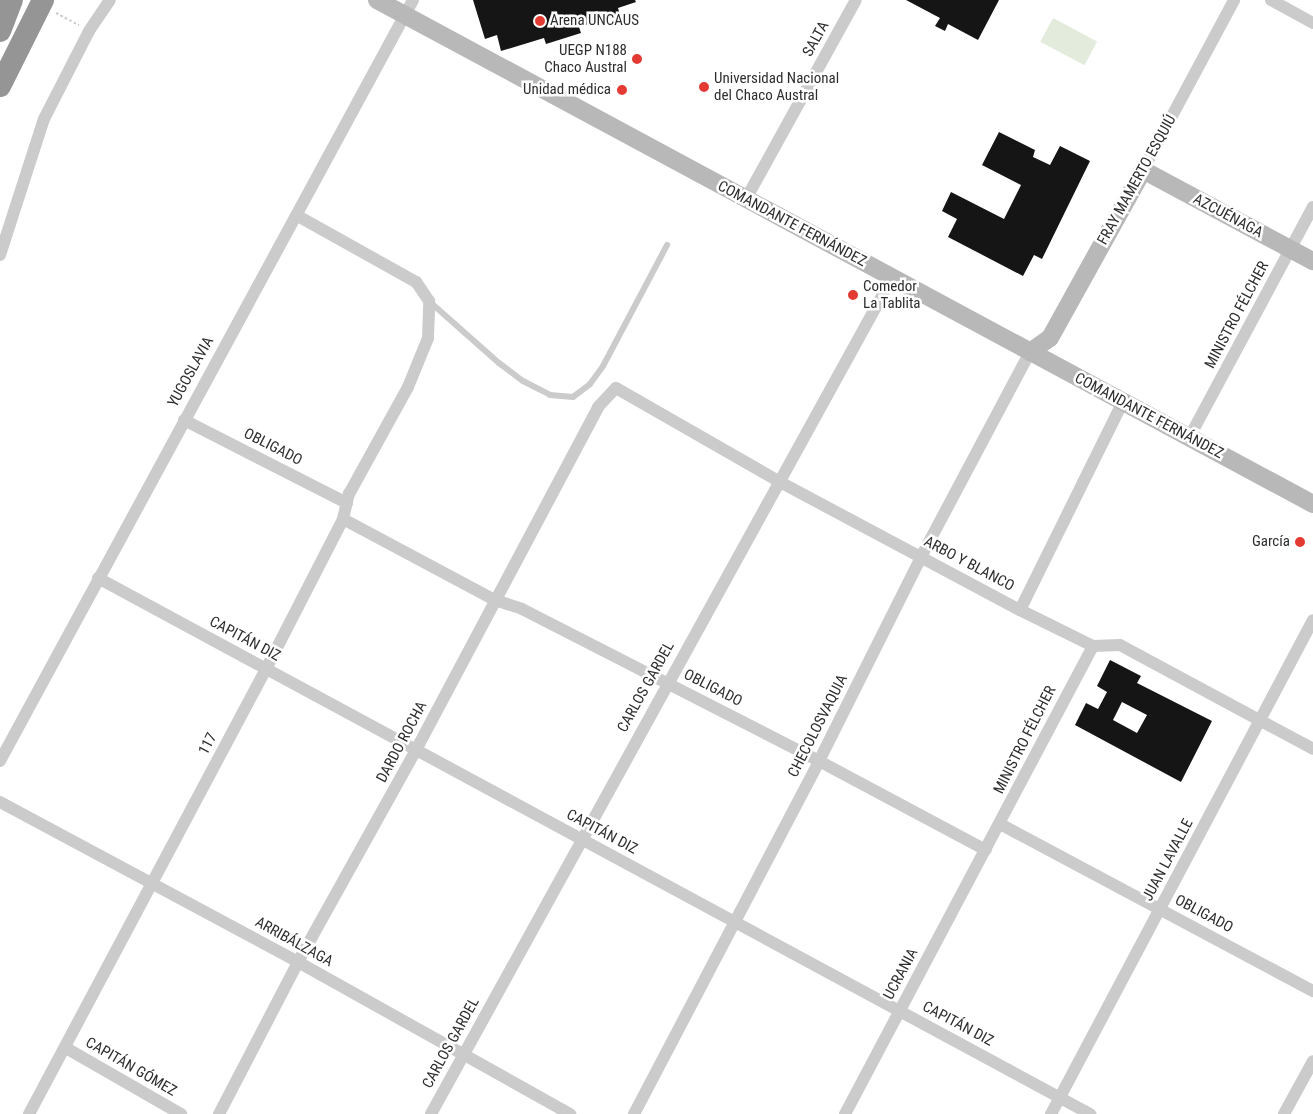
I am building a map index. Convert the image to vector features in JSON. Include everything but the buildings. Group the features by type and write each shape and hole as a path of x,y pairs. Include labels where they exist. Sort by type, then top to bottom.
{"highway":[{"path":"0,31 12,0"},
{"path":"0,86 42,2"}],"main road":[{"name":"COMANDANTE FERNÁNDEZ","path":"377,0 409,8 746,199 1313,504"},
{"name":"AZCUÉNAGA","path":"1143,170 1313,261"},
{"name":"FRAY MAMERTO ESQUIÚ","path":"1030,352 1050,338 1143,170"}],"street":[{"path":"0,255 44,120 89,31 110,0"},
{"name":"SALTA","path":"746,199 856,0"},
{"name":"FRAY MAMERTO ESQUIÚ","path":"1143,170 1234,0"},
{"path":"1271,0 1313,23"},
{"name":"YUGOSLAVIA","path":"0,761 409,8"},
{"name":"MINISTRO FÉLCHER","path":"1189,438 1313,207"},
{"path":"296,215 416,282 429,301"},
{"name":"CARLOS GARDEL","path":"430,1114 892,278"},
{"name":"117","path":"29,1114 66,1048 266,669 343,519 349,494 408,387 428,338 429,301"},
{"name":"CHECOLOSVAQUIA","path":"634,1114 819,761 921,557 1030,352"},
{"name":"ARBO Y BLANCO","path":"616,388 780,482 1020,610 1093,646 1120,645 1313,749"},
{"name":"DARDO ROCHA","path":"219,1114 298,962 416,750 598,407 616,388"},
{"path":"1020,610 1123,402"},
{"name":"OBLIGADO","path":"184,420 347,503"},
{"name":"OBLIGADO","path":"343,519 495,600 522,609 819,761 986,850"},
{"name":"CAPITÁN DIZ","path":"98,578 1090,1114"},
{"name":"JUAN LAVALLE","path":"1051,1114 1313,620"},
{"name":"MINISTRO FÉLCHER","path":"986,850 1093,646"},
{"name":"ARRIBÁLZAGA","path":"0,802 298,962 570,1114"},
{"name":"OBLIGADO","path":"1000,824 1313,991"},
{"name":"UCRANIA","path":"845,1114 986,850"},
{"name":"CAPITÁN GÓMEZ","path":"66,1048 181,1114"},
{"path":"1284,1114 1313,1060"}],"lane":[{"path":"429,301 499,363 523,381 550,395 573,398 590,384 603,366 668,245"}],"path":[{"path":"42,2 89,31"}],"green space":[{"path":"1053,18 1097,41 1084,65 1040,42"}],"place":[{"name":"Arena UNCAUS","path":"540,21"},
{"name":"UEGP N188 Chaco Austral","path":"637,59"},
{"name":"Universidad Nacional del Chaco Austral","path":"704,87"},
{"name":"Unidad médica","path":"622,90"},
{"name":"Comedor La Tablita","path":"853,295"},
{"name":"García","path":"1300,542"}]}
